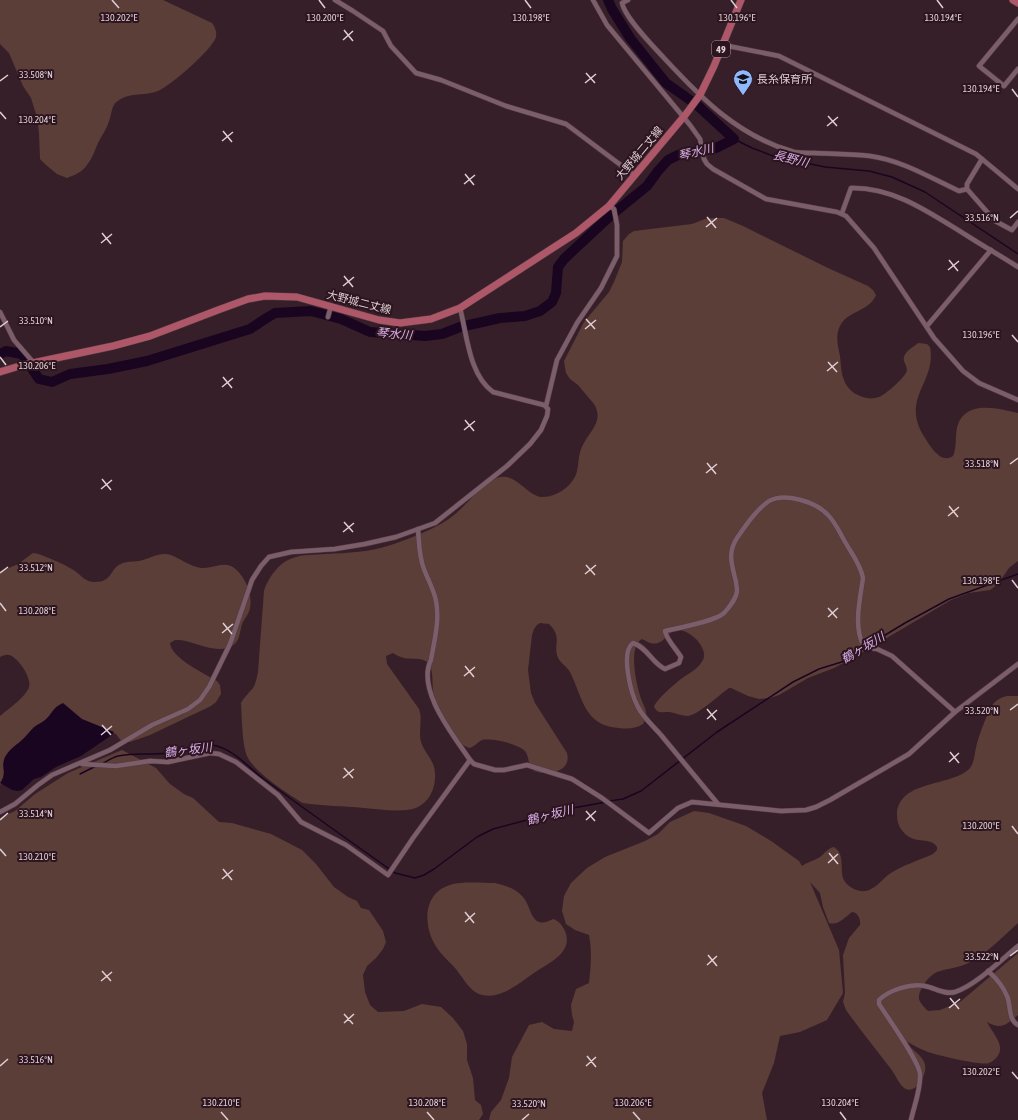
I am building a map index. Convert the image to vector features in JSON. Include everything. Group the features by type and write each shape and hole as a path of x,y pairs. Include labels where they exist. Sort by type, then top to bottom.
{"main road":[{"name":"49","path":"685,116 707,82 740,0"},
{"path":"1013,0 1018,3"},
{"name":"大野城二丈線","path":"33,362 113,346 150,336 248,299 274,295 297,297 329,312 379,320 400,322 431,319 460,308 611,208 634,175 685,116"},
{"name":"49","path":"0,372 33,362"}],"street":[{"path":"334,0 383,31 391,46 416,72 441,80 506,106 566,124 634,175"},
{"path":"593,0 606,25 685,116 700,139 707,164 712,169 766,199 842,213 846,216 874,248 927,326 950,356 968,376 979,383 1018,400"},
{"path":"628,0 622,3 622,5 648,41 712,107 734,124 756,137 796,152 869,156 885,159 920,172 959,191 967,189"},
{"path":"1018,19 978,66 1004,86 1018,69"},
{"path":"723,45 779,56 976,154 1018,189"},
{"path":"982,159 967,184 967,189 995,221 1012,230 1018,222"},
{"path":"842,213 851,188 862,188 898,196 920,206 1018,267"},
{"path":"0,812 15,804 48,778 110,750 152,725 183,712 200,700 209,687 230,644 252,580 269,557 291,552 335,549 365,544 396,537 435,523 507,466 530,444 541,430 549,412 546,406 558,360 576,323 601,288 617,256 616,217 611,208"},
{"path":"927,326 991,250"},
{"path":"460,308 474,366 486,387 493,392 546,406"},
{"path":"0,312 14,340 33,362"},
{"path":"718,804 638,707 629,678 627,661 628,651 630,645 633,643 640,645 660,667 665,668 679,663 681,657 669,642 665,631 707,621 725,613 735,597 737,590 730,550 736,539 757,512 769,502 777,498 788,497 808,502 826,513 834,522 862,572 863,578 858,619 861,641 864,647 877,649 892,656 955,712"},
{"path":"418,529 419,547 423,568 437,602 436,627 429,665 428,684 432,699 439,713 470,760 474,764 495,770 504,770 527,765 572,779 602,798 649,832 678,808 692,802 781,811 811,809 830,800 909,754 955,712 1018,664"},
{"path":"80,763 116,766 150,762 168,762 210,753 219,754 236,762 278,794 301,822 346,845 388,875 470,760"},
{"path":"911,1120 920,1072 909,1051 879,1004 879,1000 890,993 913,986 926,986 947,992 956,992 974,982 1018,946"},
{"path":"988,971 999,982 1007,997 1012,1020 1018,1025"}],"shaded area":[{"path":"0,0 163,0 212,23 216,30 216,37 213,43 199,58 164,88 158,91 128,96 117,102 113,108 108,125 89,163 81,171 67,178 57,174 40,159 37,117 31,98 23,86 9,53 0,44"},
{"path":"724,218 743,226 868,286 873,290 876,295 873,301 869,305 848,317 838,330 837,337 843,377 846,385 853,392 869,398 882,396 906,373 907,369 904,356 908,351 918,343 927,344 930,347 931,360 929,371 920,391 916,412 918,424 925,438 934,451 941,457 948,458 953,456 957,428 961,419 974,409 991,408 1018,413 1018,561 1009,568 997,585 990,590 969,593 951,600 853,658 834,668 808,678 779,695 759,699 729,688 703,709 688,716 669,712 660,712 655,709 654,706 669,689 699,665 704,657 701,646 697,640 681,630 675,630 659,643 655,644 642,639 637,643 635,650 634,668 642,702 646,710 646,716 643,724 631,728 607,726 598,722 592,716 582,701 570,672 558,658 555,632 549,624 540,623 534,629 532,635 528,670 531,693 535,703 567,753 568,759 566,765 558,771 552,773 534,771 530,766 528,756 525,751 522,748 511,744 482,740 473,747 469,748 463,745 442,715 434,695 432,673 427,662 425,660 407,659 393,653 386,656 387,664 419,709 421,717 421,742 434,768 435,778 433,789 425,802 416,808 397,810 303,803 281,789 258,770 248,758 243,732 241,703 253,688 256,680 258,672 264,591 268,581 275,571 283,563 297,557 367,551 415,536 448,519 459,511 485,485 497,478 510,478 537,496 543,497 554,495 569,485 577,471 581,450 597,422 598,416 594,404 566,373 564,361 584,322 609,292 614,282 622,262 623,241 634,231 692,224 705,219"},
{"path":"33,553 42,555 60,563 75,571 86,580 92,582 105,580 117,566 123,563 139,561 163,554 171,555 201,568 227,565 236,569 244,579 249,590 251,602 248,614 242,624 237,642 227,648 221,649 209,648 180,640 175,640 170,643 172,649 182,660 217,681 220,685 221,694 216,702 211,706 150,735 130,742 122,742 116,734 107,731 5,766 3,782 0,785 0,716 24,695 29,687 29,683 24,668 13,657 5,655 0,657 0,572 18,564"},
{"path":"1007,696 1018,696 1018,923 977,958 962,966 934,974 922,987 919,995 921,1004 928,1011 940,1010 960,1002 1018,953 1018,1015 1007,1024 1000,1026 987,1022 997,1038 1000,1047 999,1055 993,1061 984,1064 949,1058 928,1052 906,1041 924,1062 925,1072 920,1083 916,1087 907,1090 903,1087 846,1010 843,1002 845,993 843,955 849,938 860,925 859,917 856,913 852,912 838,922 832,924 829,923 820,893 810,882 839,950 843,993 827,1020 800,1032 780,1036 774,1063 762,1093 767,1120 489,1120 491,1112 501,1100 509,1078 512,1057 529,1025 542,1022 554,1029 572,1031 574,1022 571,1005 576,989 589,983 591,947 589,935 575,930 566,924 562,911 564,896 571,883 587,868 605,857 645,841 658,834 670,822 694,811 709,813 746,826 771,841 799,861 802,866 820,857 834,847 840,853 842,861 842,874 847,884 859,891 869,890 893,872 933,854 937,850 937,847 934,844 911,838 901,829 898,824 897,816 900,803 907,795 916,789 952,778 962,774 970,768 974,760 981,731 989,712 994,703 1000,698"},
{"path":"63,703 82,719 114,732 112,735 81,756 56,767 41,777 34,779 22,790 12,790 0,783 4,773 3,764 7,754 37,725 44,721"},
{"path":"122,750 156,768 170,784 184,794 193,798 219,822 232,823 271,834 302,850 316,864 334,887 348,897 357,901 361,908 369,910 383,931 386,942 376,958 367,966 363,975 365,992 370,1005 378,1012 404,1011 422,1004 441,1007 453,1018 463,1031 467,1044 467,1060 473,1078 475,1100 481,1105 483,1114 479,1120 0,1120 0,818 15,811 35,794 68,773"},
{"path":"460,883 495,883 512,889 521,895 525,899 535,920 545,922 553,919 559,922 565,931 567,939 563,951 552,961 510,989 497,995 490,996 478,994 474,991 438,950 430,935 427,918 431,901 435,894 441,889"}],"waterway":[{"name":"琴水川","path":"0,354 6,351 22,354 39,379 52,382 70,374 108,369 147,361 250,329 275,313 311,311 341,319 370,332 425,336 442,334 460,327 500,318 525,316 540,311 552,302 556,293 558,267 564,259 609,217 647,186 668,160 678,155 716,148 734,139 697,105 666,83 630,38 608,0"},
{"name":"長野川","path":"734,139 773,156 825,167 869,171 892,177 925,192 1018,254"},
{"name":"鶴ヶ坂川","path":"867,646 949,599 1018,574"},
{"name":"鶴ヶ坂川","path":"609,801 623,799 641,791 717,732 793,682 819,669 848,660 864,648"},
{"name":"鶴ヶ坂川","path":"102,764 118,756 167,753 204,745 224,748 280,791 395,873 415,878 434,869 477,837 493,829 573,808 606,802"},
{"name":"鶴ヶ坂川","path":"80,774 96,766"}],"place":[{"name":"長糸保育所","path":"743,96"}]}
